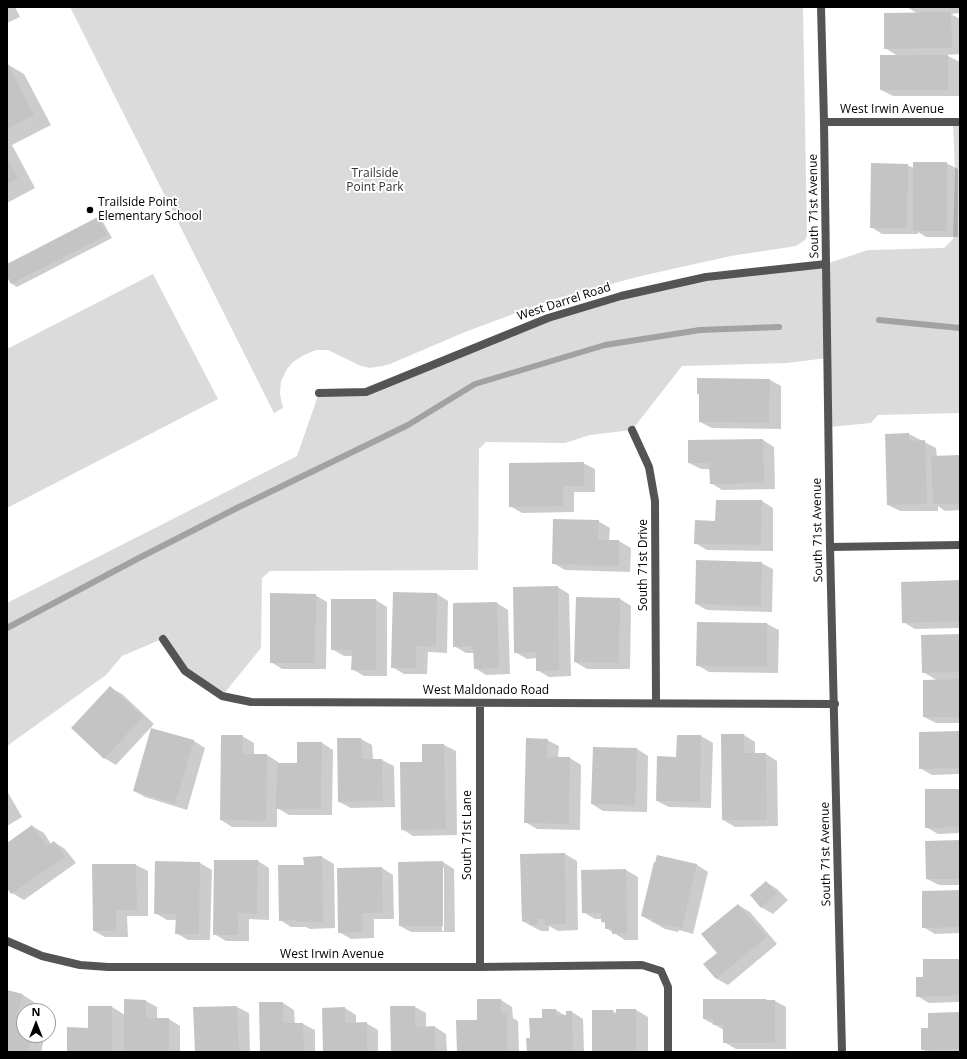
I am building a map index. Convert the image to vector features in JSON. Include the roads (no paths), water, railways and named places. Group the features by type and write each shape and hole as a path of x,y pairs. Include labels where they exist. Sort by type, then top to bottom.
{"street":[{"name":"South 71st Avenue","path":"821,7 830,547 835,704 842,1052"},
{"name":"West Irwin Avenue","path":"824,122 960,122"},
{"name":"West Darrel Road","path":"319,393 366,392 548,318 621,296 706,277 826,264"},
{"name":"South 71st Drive","path":"632,430 649,467 656,501 656,703"},
{"path":"830,547 960,545"},
{"name":"West Maldonado Road","path":"163,639 186,671 222,696 251,702 835,704"},
{"name":"South 71st Lane","path":"480,703 480,967"},
{"name":"West Irwin Avenue","path":"7,941 42,956 80,965 108,967 642,966 661,971 668,987 668,1052"}],"waterway":[{"path":"879,320 960,328"},
{"path":"7,628 237,508 408,425 475,384 605,345 700,330 779,327"}],"place":[{"name":"Trailside Point Elementary School","path":"90,210"}],"park label":[{"name":"Trailside Point Park","path":"375,181"}]}
